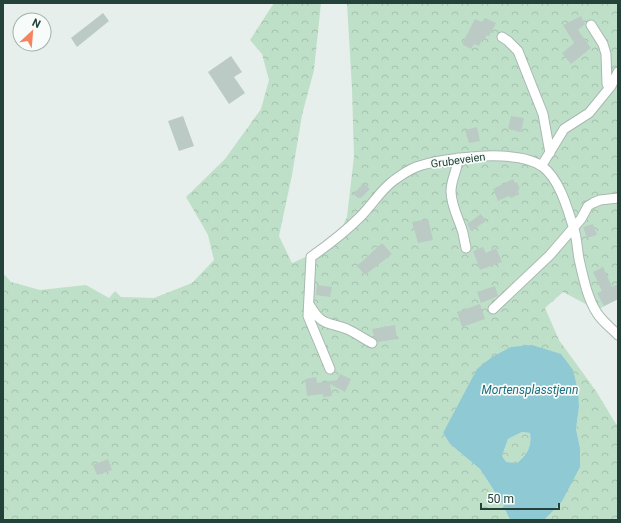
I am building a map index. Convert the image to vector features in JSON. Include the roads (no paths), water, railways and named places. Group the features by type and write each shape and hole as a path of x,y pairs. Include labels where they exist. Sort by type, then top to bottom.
{"street":[{"path":"591,26 603,44 606,54 608,84 611,86"},
{"path":"502,37 508,40 518,51 543,114 550,153"},
{"path":"618,72 611,86 589,113 564,129 542,165 547,170 561,192 574,227 579,258 589,296 597,314 618,335"},
{"name":"Grubeveien","path":"309,304 311,257 331,243 360,218 392,182 415,167 458,158 503,155 526,159 542,165"},
{"path":"458,158 452,180 451,191 466,248"},
{"path":"493,309 550,255 581,219 588,206 600,200 618,198"},
{"path":"309,304 317,317 323,322 348,330 372,344"},
{"path":"309,304 308,316 330,369"}],"water":[{"name":"Mortensplasstjenn","path":"532,345 561,354 573,370 578,391 579,407 576,429 580,448 580,467 561,503 544,520 510,520 502,503 480,469 450,444 443,433 477,369 492,357 511,347","holes":["522,432 530,433 528,450 524,456 517,463 506,462 502,456 508,439"]}]}
